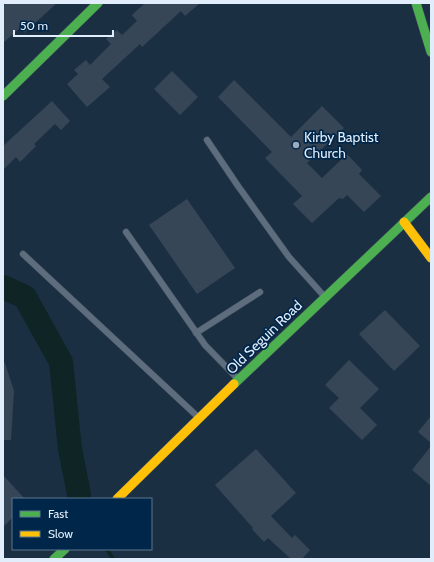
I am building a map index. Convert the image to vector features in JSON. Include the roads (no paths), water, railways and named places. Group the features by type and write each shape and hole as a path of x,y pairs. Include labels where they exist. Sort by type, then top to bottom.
{"street":[{"path":"3,96 98,3"},
{"path":"416,3 431,52"},
{"name":"Old Seguin Road","path":"118,498 199,418 431,197"},
{"path":"404,222 431,258"},
{"path":"54,559 64,550"}],"lane":[{"path":"208,140 238,186 289,257 325,298"},
{"path":"126,232 205,345 239,380"},
{"path":"23,254 199,418"},
{"path":"196,333 260,292"}],"waterway":[{"path":"3,287 25,297 61,362 70,449 79,494"},
{"path":"79,494 81,498"},
{"path":"108,550 113,559"}],"place":[{"name":"Kirby Baptist Church","path":"296,145"}]}
